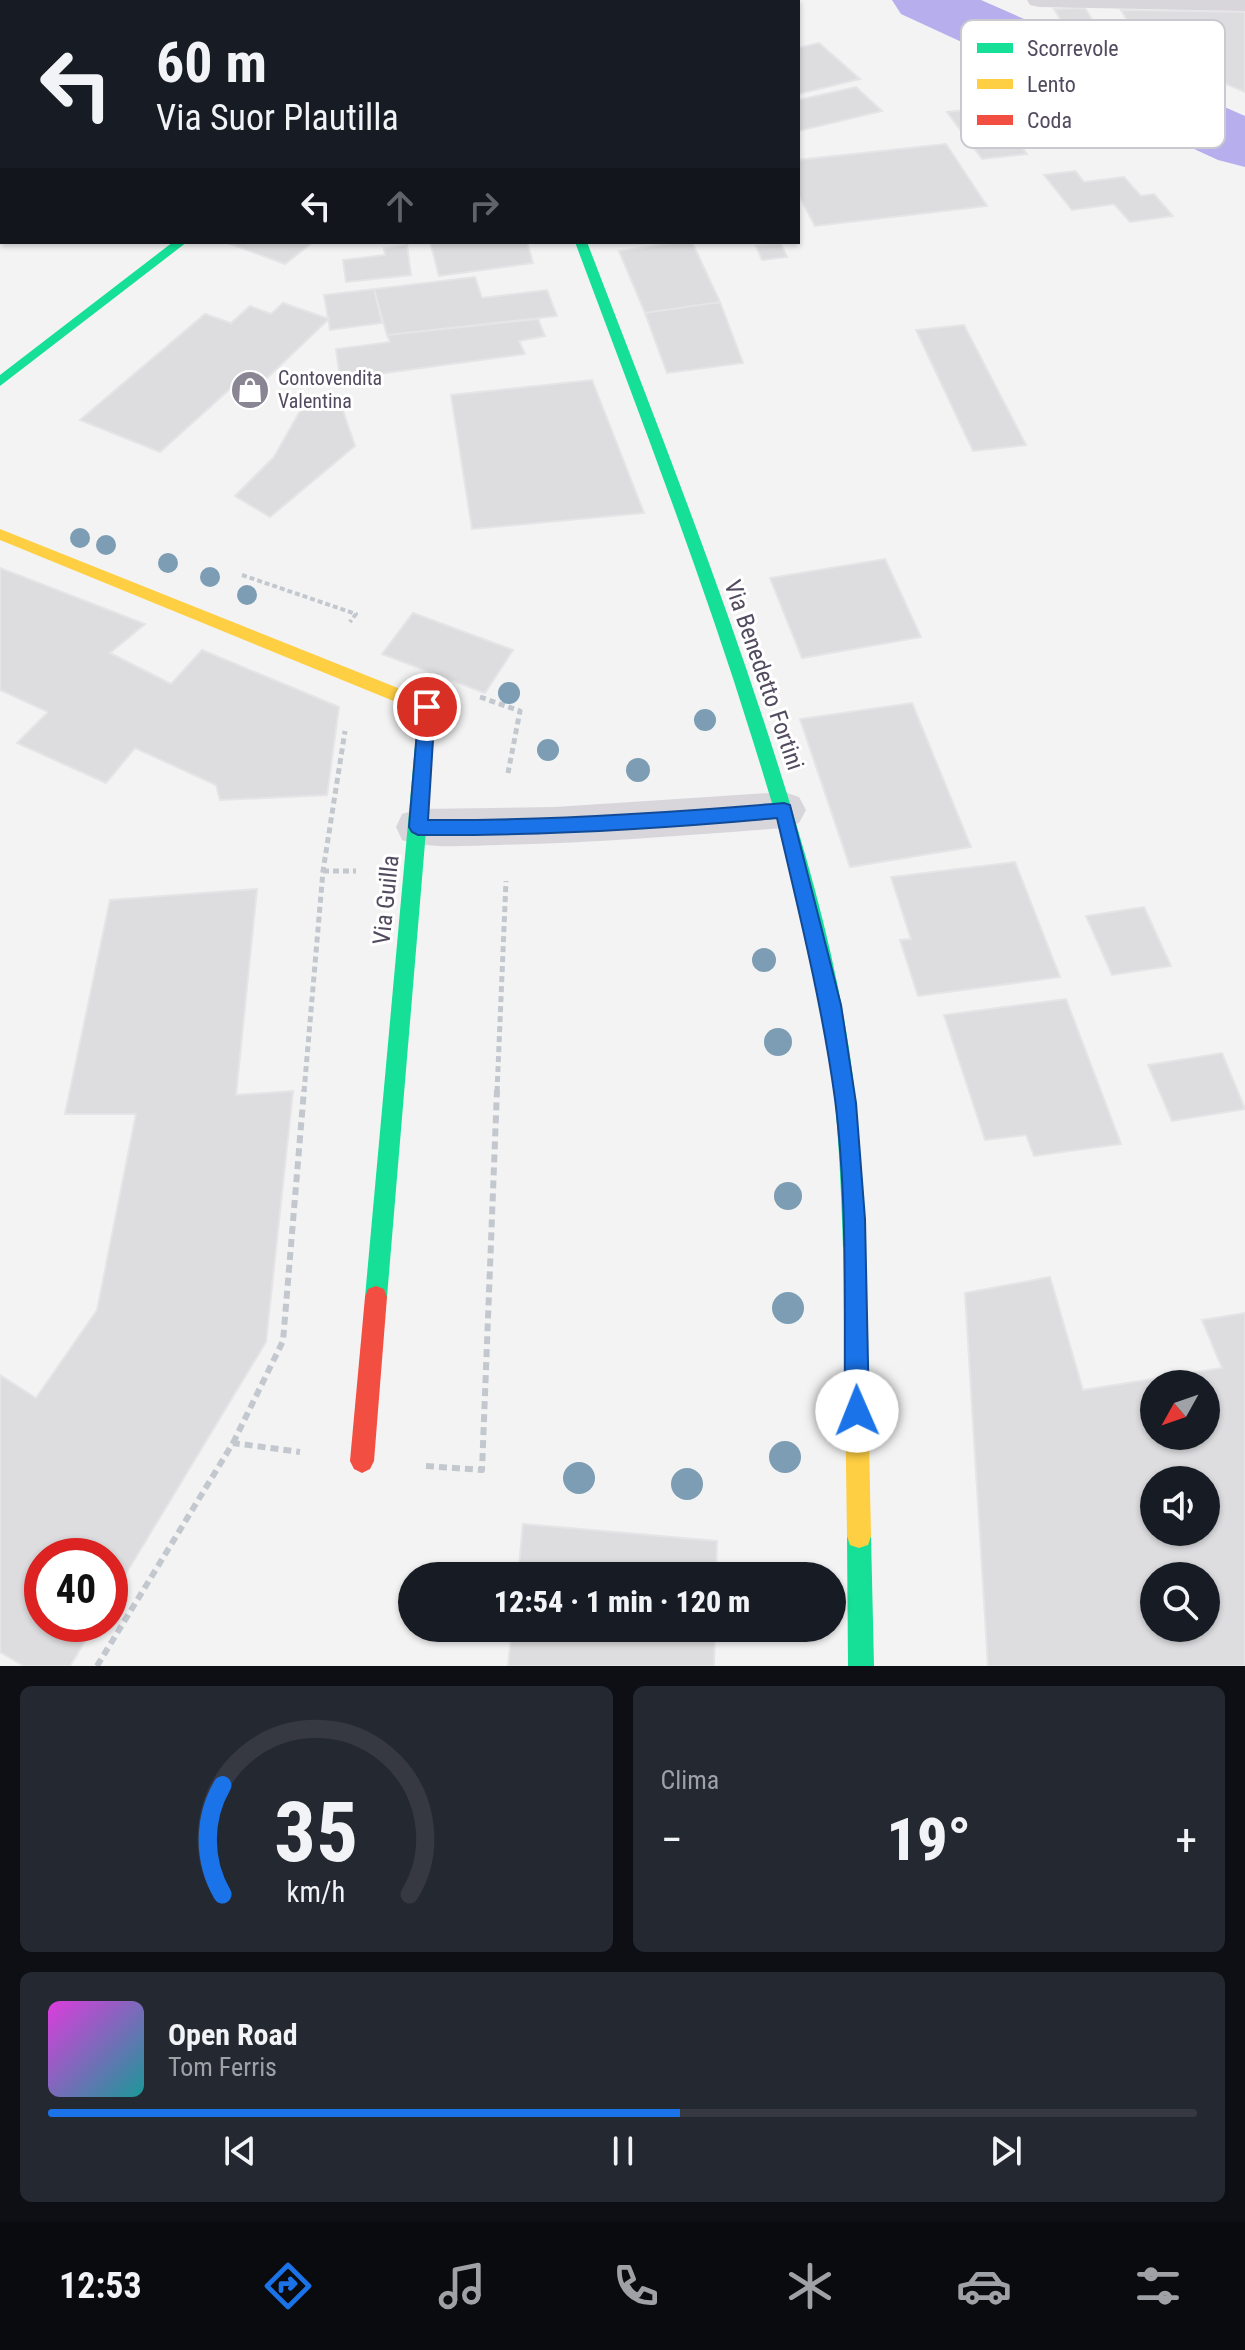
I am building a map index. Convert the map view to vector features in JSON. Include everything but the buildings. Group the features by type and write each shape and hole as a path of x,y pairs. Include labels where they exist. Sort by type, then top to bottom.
{"street":[{"path":"1039,0 1245,4"},
{"path":"0,382 178,244"},
{"name":"Via Benedetto Fortini","path":"582,244 690,534 784,810 831,1005 846,1103 854,1219 861,1666"},
{"name":"Via Guilla","path":"0,534 427,707 362,1461"},
{"path":"418,827 558,825 784,810"}],"path":[{"path":"97,1666 233,1443 283,1341 323,871 347,719"},
{"path":"233,1443 362,1461 482,1470 506,868"}],"waterway":[{"path":"925,0 969,20"},
{"path":"1225,135 1245,144"}],"traffic: fast":[{"path":"0,382 178,244"},
{"path":"582,244 725,630 799,868 826,976 839,1049 849,1148 854,1248"},
{"path":"376,1297 425,735"},
{"path":"859,1536 861,1666"}],"traffic: slow":[{"path":"0,534 427,707 425,735"},
{"path":"854,1248 859,1536"}],"traffic: jam":[{"path":"362,1461 376,1297"}],"place":[{"name":"Contovendita Valentina","path":"250,390"}],"route":[{"path":"427,707 418,827 481,828 695,818 784,810 831,1005 846,1103 854,1219 857,1411"}]}
